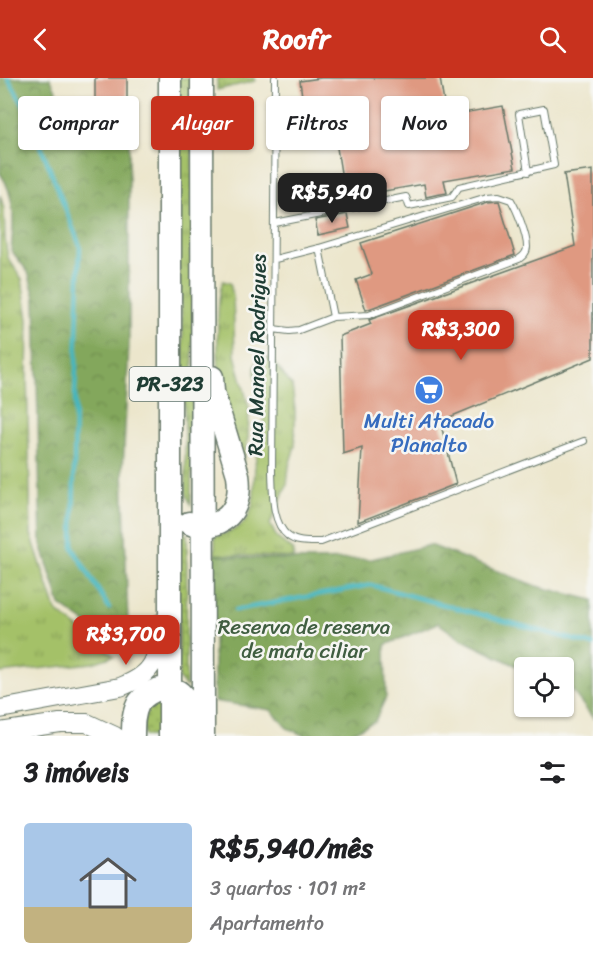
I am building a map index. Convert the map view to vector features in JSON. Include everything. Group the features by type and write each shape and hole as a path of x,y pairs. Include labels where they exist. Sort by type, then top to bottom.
{"highway":[{"name":"PR-323","path":"170,78 170,736"},
{"name":"PR-323","path":"202,78 203,736"},
{"path":"171,456 180,509 190,524 201,527 223,522 234,511 240,488 213,392 209,315 202,302"},
{"path":"133,736 134,715 143,698 149,692 159,689 169,689 180,693 184,698 188,708 191,736"}],"street":[{"path":"4,709 120,687 136,681 148,672 159,648 163,569 169,560"},
{"path":"6,731 60,723 87,723 115,736"}],"lane":[{"name":"Rua Manoel Rodrigues","path":"275,78 272,472 273,499 279,524 288,537 304,542 321,542 584,441"},
{"path":"275,223 406,197 409,207 452,197 459,187 528,172 554,165 544,109 519,114 528,172"},
{"path":"273,329 299,330 333,317 369,315 519,259 525,254 527,246 516,208 511,200 499,196 487,197 319,249 275,259"},
{"path":"319,249 333,317"},
{"path":"4,709 6,731"}],"green space":[{"path":"0,78 50,78 59,96 18,96 18,150 129,150 129,343 123,470 129,654 60,605 41,544 35,297 28,272 11,250 13,220 11,201 0,173"},
{"path":"178,78 192,78 192,96 178,96"},
{"path":"217,78 255,78 255,81 217,90"},
{"path":"178,150 192,150 191,504 186,490 183,334 178,261"},
{"path":"0,195 4,209 8,258 22,279 28,320 31,534 56,611 114,656 92,663 0,673"},
{"path":"223,281 230,283 233,296 235,355 249,408 248,438 243,460 221,392 218,322"},
{"path":"270,357 292,386 295,446 289,466 287,485 270,524 277,538 293,550 294,558 215,554 215,536 238,528 252,508 256,459 264,422 255,369 256,363"},
{"path":"178,533 187,534 186,687 179,679"},
{"name":"Reserva de reserva de mata ciliar","path":"430,545 536,586 593,600 593,718 574,693 574,657 514,657 514,665 461,639 438,623 385,645 386,697 375,721 345,736 305,736 287,728 271,710 214,701 214,555 310,560 372,559"},
{"path":"163,698 164,736 144,736 143,723 148,706"}],"building":[{"path":"95,78 127,78 127,96 95,96"},
{"path":"321,78 440,78 443,96 381,96 381,150 469,150 469,112 503,106 515,168 444,180 447,193 426,197 424,184 345,198 337,150 369,150 369,96 302,96 300,81"},
{"name":"Multi Atacado Planalto","path":"593,170 593,358 440,421 456,484 358,522 362,448 343,454 340,336 371,324 369,320 575,246 564,174"},
{"path":"499,201 515,255 366,310 356,280 372,274 361,243 488,202"},
{"path":"347,214 350,228 318,235 315,220"}],"waterway":[{"path":"8,78 28,113 80,246 73,548 109,608"},
{"path":"235,610 371,585 593,645"}],"place":[{"name":"Multi Atacado Planalto","path":"429,390"}]}
